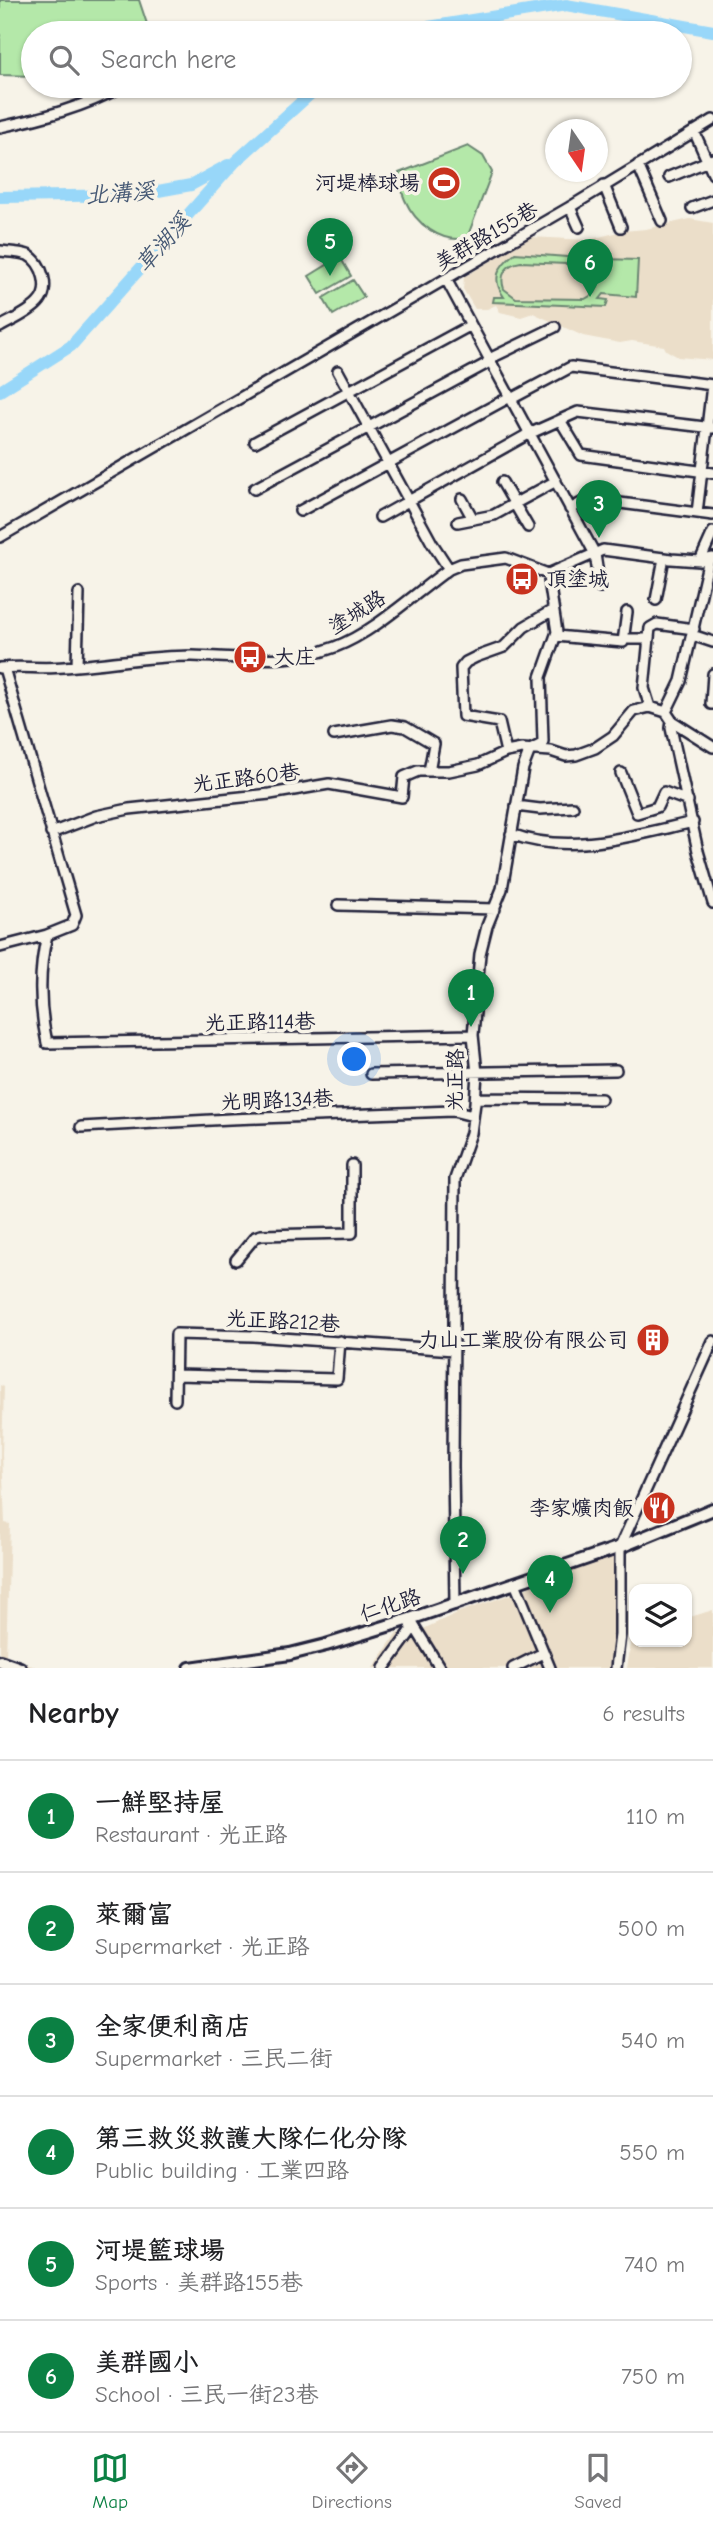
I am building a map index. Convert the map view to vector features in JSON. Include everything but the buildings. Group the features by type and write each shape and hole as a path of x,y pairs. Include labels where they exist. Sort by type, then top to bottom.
{"main road":[{"name":"仁化路","path":"190,1668 301,1652 410,1619 620,1547 713,1509"},
{"path":"0,1661 20,1668"}],"street":[{"path":"0,127 69,109 95,98"},
{"name":"美群路155巷","path":"0,537 570,207 713,120"},
{"path":"694,131 710,160 713,174"},
{"path":"669,177 710,160"},
{"path":"638,165 662,220"},
{"path":"604,186 621,227"},
{"path":"692,208 713,200"},
{"path":"570,207 579,227"},
{"path":"0,327 38,303 44,294 45,284 41,270 34,260 26,254 4,252"},
{"path":"446,279 595,554 602,583"},
{"path":"255,442 471,324"},
{"path":"254,489 486,364 489,359 555,327"},
{"path":"300,511 571,367 713,385 710,428 696,513"},
{"path":"338,371 449,569"},
{"path":"380,517 530,432 578,412 710,428"},
{"path":"560,420 581,455 713,473"},
{"path":"458,522 494,515 556,481"},
{"path":"502,482 528,527"},
{"path":"462,499 473,519"},
{"path":"570,509 589,499 713,515"},
{"path":"666,712 681,681 713,532"},
{"path":"548,574 603,551 707,560"},
{"name":"塗城路","path":"2,668 77,666 190,656 279,659 314,654 352,638 387,616 449,569 461,564 506,558 548,574"},
{"path":"656,600 664,558"},
{"name":"光正路","path":"455,1604 455,1183 458,1166 471,1133 475,1098 477,1071 473,1035 481,949 502,889 523,768 530,750 542,744 543,740 541,677 557,630 548,574"},
{"path":"77,666 79,593"},
{"path":"506,752 499,722 463,716 461,668 476,657 504,647 524,626 553,610"},
{"path":"624,639 627,612"},
{"path":"713,642 693,632 657,624 650,628 644,688 650,707 666,712 673,722 713,747"},
{"path":"556,636 623,642 624,639 648,639"},
{"path":"0,947 47,935 72,925 76,915 2,668"},
{"path":"713,674 713,704"},
{"name":"光正路60巷","path":"51,833 96,816 129,809 270,794 330,784 402,797 404,776 418,771 449,771 478,765 506,752 522,749 570,755 595,748 613,736 634,711 650,707"},
{"path":"673,722 671,728 713,903"},
{"path":"334,735 392,725 405,727 434,744 429,771"},
{"path":"621,772 637,813 657,807 664,792 688,801"},
{"path":"516,806 540,809 573,807"},
{"path":"511,834 550,844 574,844 631,836 693,822"},
{"path":"338,905 495,909"},
{"name":"光正路114巷","path":"47,935 41,957 40,1010 47,1043 473,1035"},
{"path":"371,1074 616,1070"},
{"path":"475,1098 601,1099"},
{"name":"光明路134巷","path":"81,1128 440,1111 473,1116"},
{"path":"236,1260 255,1237 261,1235 352,1233 352,1165"},
{"name":"光正路212巷","path":"175,1400 176,1334 340,1341 454,1350"},
{"path":"176,1375 337,1379 340,1341"},
{"path":"616,1668 620,1635 620,1547 713,1341"},
{"path":"515,1583 550,1668"},
{"path":"384,1668 411,1631 410,1619"},
{"path":"410,1619 440,1668"},
{"path":"513,1668 543,1653"}],"shaded area":[{"path":"690,219 713,223 713,360 678,357 664,346 632,341 620,343 583,336 533,313 521,317 500,312 496,305 487,309 475,309 463,289 464,277 531,237 587,240"},
{"path":"0,1385 4,1387 2,1454 5,1523 10,1524 6,1658 39,1668 0,1668"},
{"path":"619,1555 623,1668 373,1668 396,1634 415,1629 417,1632 459,1612 521,1591 547,1578"},
{"path":"713,1610 713,1668 627,1668 630,1647 692,1647 692,1616"}],"green space":[{"path":"0,0 139,0 146,21 21,21 21,76 0,75"},
{"name":"河堤棒球場","path":"468,146 483,156 492,172 467,238 448,238 430,230 415,216 404,197 399,173"},
{"path":"515,253 593,259 602,266 602,259 638,260 636,297 604,294 600,299 608,300 606,307 493,302 494,297 504,297 497,279 498,273","holes":["516,263 589,265 597,274 598,287 595,293 585,299 516,298 504,289 503,275"]},
{"path":"340,257 351,276 320,294 309,276"},
{"path":"353,280 364,297 333,315 323,298"}],"waterway":[{"name":"草湖溪","path":"466,21 566,5 656,21"},
{"name":"草湖溪","path":"692,27 713,31"},
{"name":"草湖溪","path":"0,391 71,346 235,162 306,98"},
{"name":"北溝溪","path":"0,197 136,195 191,185 228,165"}],"place":[{"name":"河堤棒球場","path":"444,183"},
{"name":"河堤籃球場","path":"330,276"},
{"name":"美群國小","path":"590,297"},
{"name":"全家便利商店","path":"599,538"},
{"name":"頂塗城","path":"522,579"},
{"name":"大庄","path":"250,657"},
{"name":"一鮮堅持屋","path":"471,1027"},
{"name":"力山工業股份有限公司","path":"653,1340"},
{"name":"李家爌肉飯","path":"659,1508"},
{"name":"萊爾富","path":"463,1574"},
{"name":"第三救災救護大隊仁化分隊","path":"550,1613"}]}
